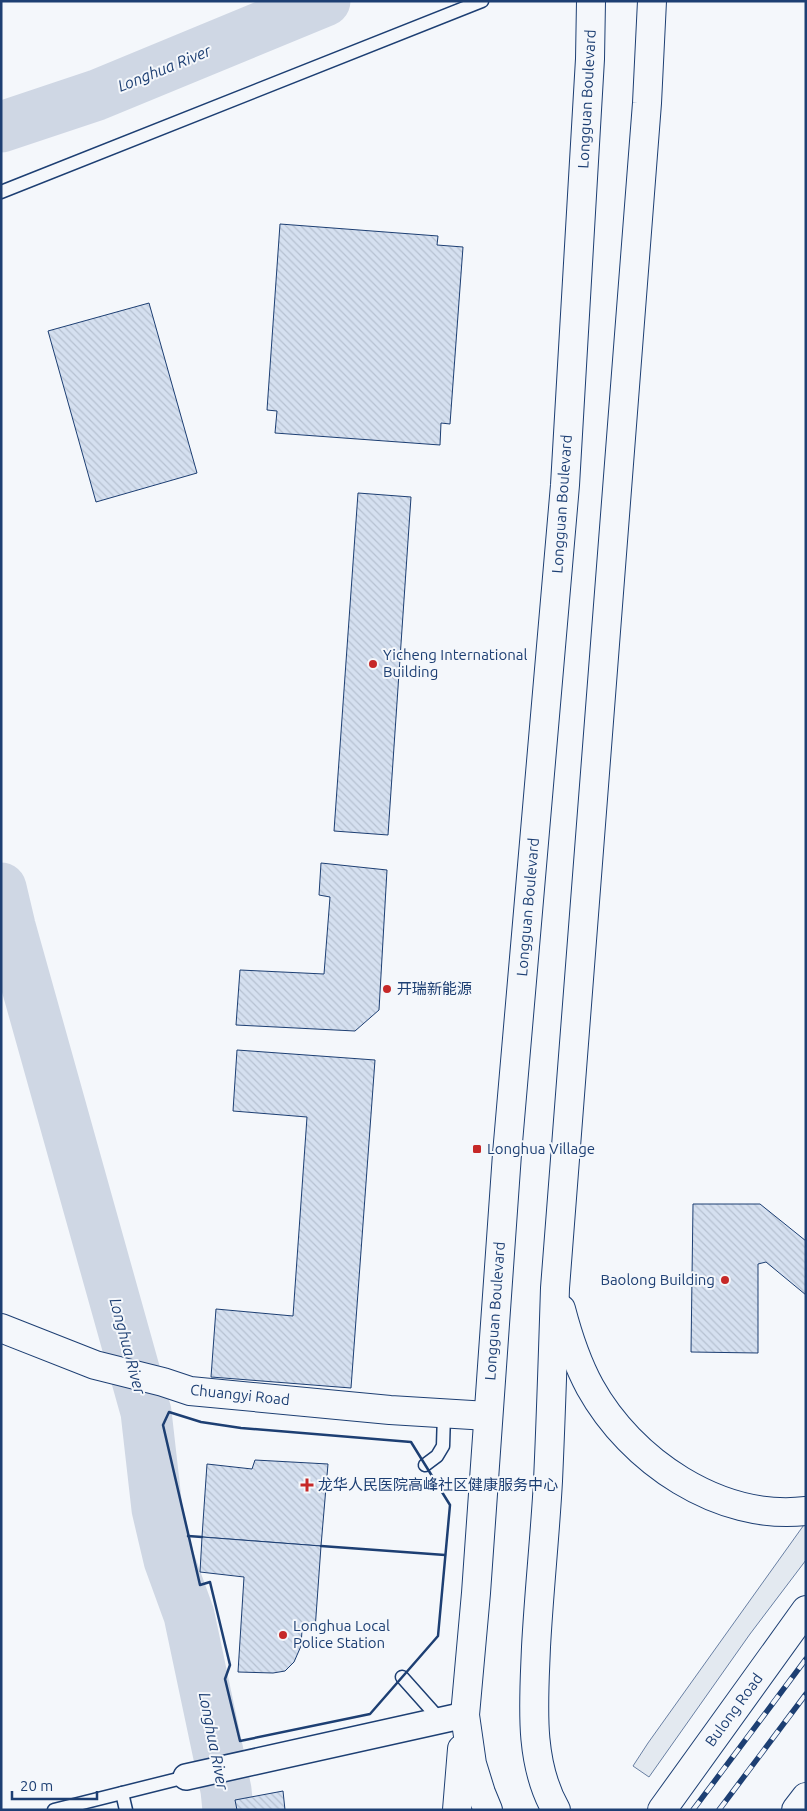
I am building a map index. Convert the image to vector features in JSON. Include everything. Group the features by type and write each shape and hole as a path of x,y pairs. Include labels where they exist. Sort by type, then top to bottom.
{"main road":[{"name":"Longguan Boulevard","path":"488,1810 472,1764 465,1715 476,1593 525,936 565,485 590,59 591,1"},
{"path":"556,1810 543,1780 537,1745 534,1702 539,1596 548,1482 554,1288 646,113 652,1"},
{"path":"554,1288 568,1335 590,1387 606,1412 624,1434 645,1454 689,1484 722,1500 745,1508 768,1512 790,1513 806,1511"},
{"name":"Chuangyi Road","path":"1,1328 95,1364 190,1391 390,1410 488,1416"},
{"name":"Bulong Road","path":"662,1810 806,1610"},
{"path":"457,1810 465,1715"},
{"path":"796,1810 806,1796"}],"street":[{"path":"189,1776 465,1715"}],"lane":[{"path":"1,192 482,1"},
{"path":"425,1465 441,1451 443,1446 444,1414"},
{"path":"402,1677 435,1714 435,1722"},
{"path":"54,1810 189,1776"},
{"path":"122,1793 126,1810"}],"shaded area":[{"path":"806,1522 806,1560 750,1634 649,1777 633,1766"}],"building":[{"path":"280,224 438,236 437,245 463,247 450,424 441,423 440,445 275,433 277,411 267,410"},
{"path":"149,303 197,473 96,502 48,331"},
{"name":"Yicheng International Building","path":"358,493 411,497 388,835 334,831"},
{"path":"321,863 387,870 379,1010 355,1031 236,1025 240,970 324,974 330,897 319,895"},
{"path":"237,1050 375,1060 351,1388 211,1377 216,1309 293,1316 307,1117 233,1111"},
{"name":"Baolong Building","path":"693,1204 760,1204 806,1241 806,1295 766,1262 758,1264 758,1353 691,1352"},
{"path":"255,1460 328,1464 321,1546 202,1537 207,1464 252,1469"},
{"path":"202,1537 321,1546 315,1630 302,1630 301,1646 294,1662 285,1671 273,1673 238,1672 244,1577 200,1572"},
{"path":"283,1791 285,1810 237,1810 235,1800"}],"waterway":[{"name":"Longhua River","path":"1,127 97,95 325,1"},
{"name":"Longhua River","path":"1,888 146,1412 157,1509 169,1560 189,1615 226,1790 228,1810"}],"railway":[{"path":"693,1810 806,1659"},
{"path":"719,1810 806,1694"}],"wall":[{"path":"169,1412 201,1422 241,1428 411,1442 450,1505 438,1636 370,1714 240,1741 225,1679 230,1665 210,1582 200,1585 163,1425 169,1412"},
{"path":"188,1536 202,1537"},
{"path":"321,1546 445,1555"}],"place":[{"name":"Yicheng International Building","path":"373,664"},
{"name":"开瑞新能源","path":"387,989"},
{"name":"Longhua Village","path":"477,1149"},
{"name":"Baolong Building","path":"725,1280"},
{"name":"龙华人民医院高峰社区健康服务中心","path":"307,1485"},
{"name":"Longhua Local Police Station","path":"283,1635"}]}
